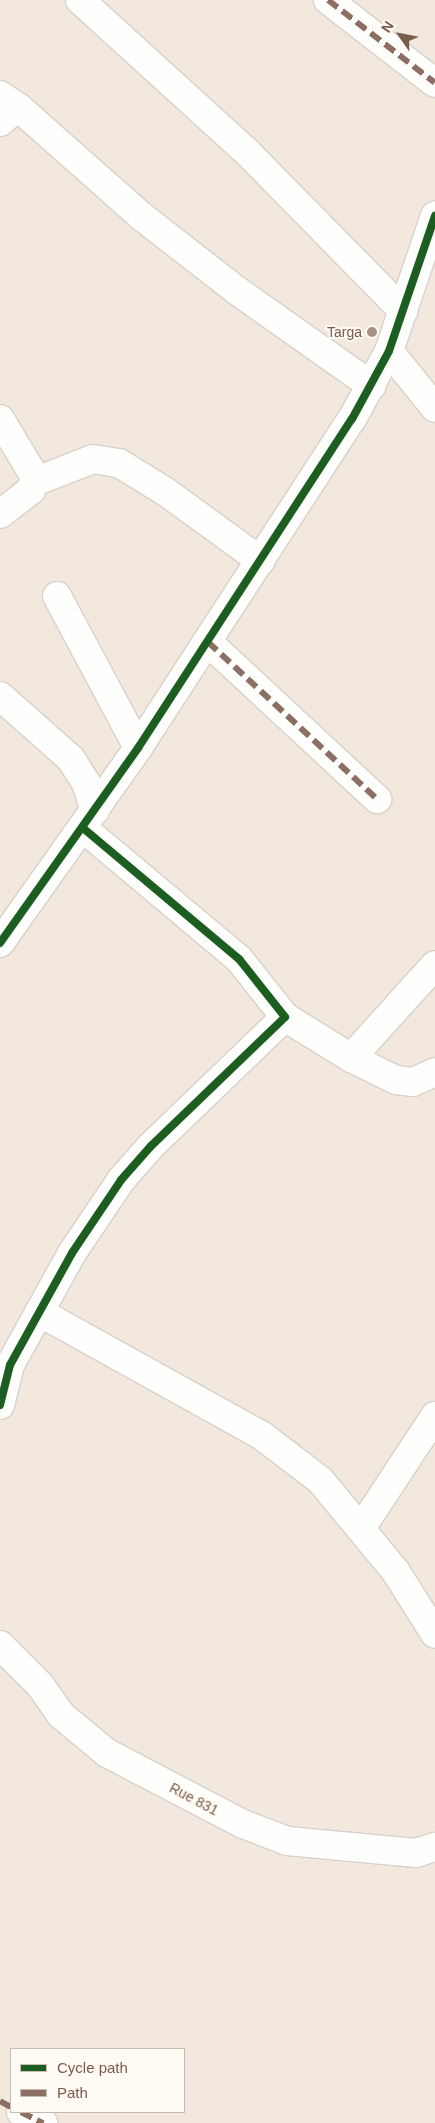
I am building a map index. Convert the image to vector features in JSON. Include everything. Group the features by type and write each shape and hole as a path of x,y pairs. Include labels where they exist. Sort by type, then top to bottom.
{"street":[{"path":"80,0 247,152 403,311"},
{"path":"328,0 435,83"},
{"path":"6,108 236,290 372,386"},
{"path":"0,943 89,820 138,748 372,386 389,352 435,216"},
{"path":"389,352 435,408"},
{"path":"0,419 33,474 34,482 31,490 0,514"},
{"path":"34,482 94,459 119,463 166,492 261,560"},
{"path":"57,596 138,748"},
{"path":"208,642 377,799"},
{"path":"0,696 71,759 86,783 89,820 239,958 285,1017 351,1058 396,1080 413,1082 435,1072"},
{"path":"351,1058 435,965"},
{"path":"0,1405 10,1365 72,1253 122,1180 151,1146 285,1017"},
{"path":"39,1312 261,1435 320,1480 362,1527 396,1572 435,1634"},
{"path":"362,1527 435,1416"},
{"name":"Rue 831","path":"0,1645 40,1685 61,1715 107,1752 243,1824 287,1841 416,1853 435,1847"}],"shaded area":[{"path":"0,0 435,0 435,2123 0,2123"}],"marked path":[{"path":"328,0 435,83"},
{"path":"208,642 377,799"},
{"path":"0,2101 10,2106"},
{"path":"23,2113 43,2123"}],"cycle path":[{"path":"0,943 138,748 352,419 389,351 435,216"},
{"path":"0,1405 10,1365 72,1253 121,1180 151,1146 285,1017 239,959 83,828"}],"place":[{"name":"Targa","path":"372,332"}]}
